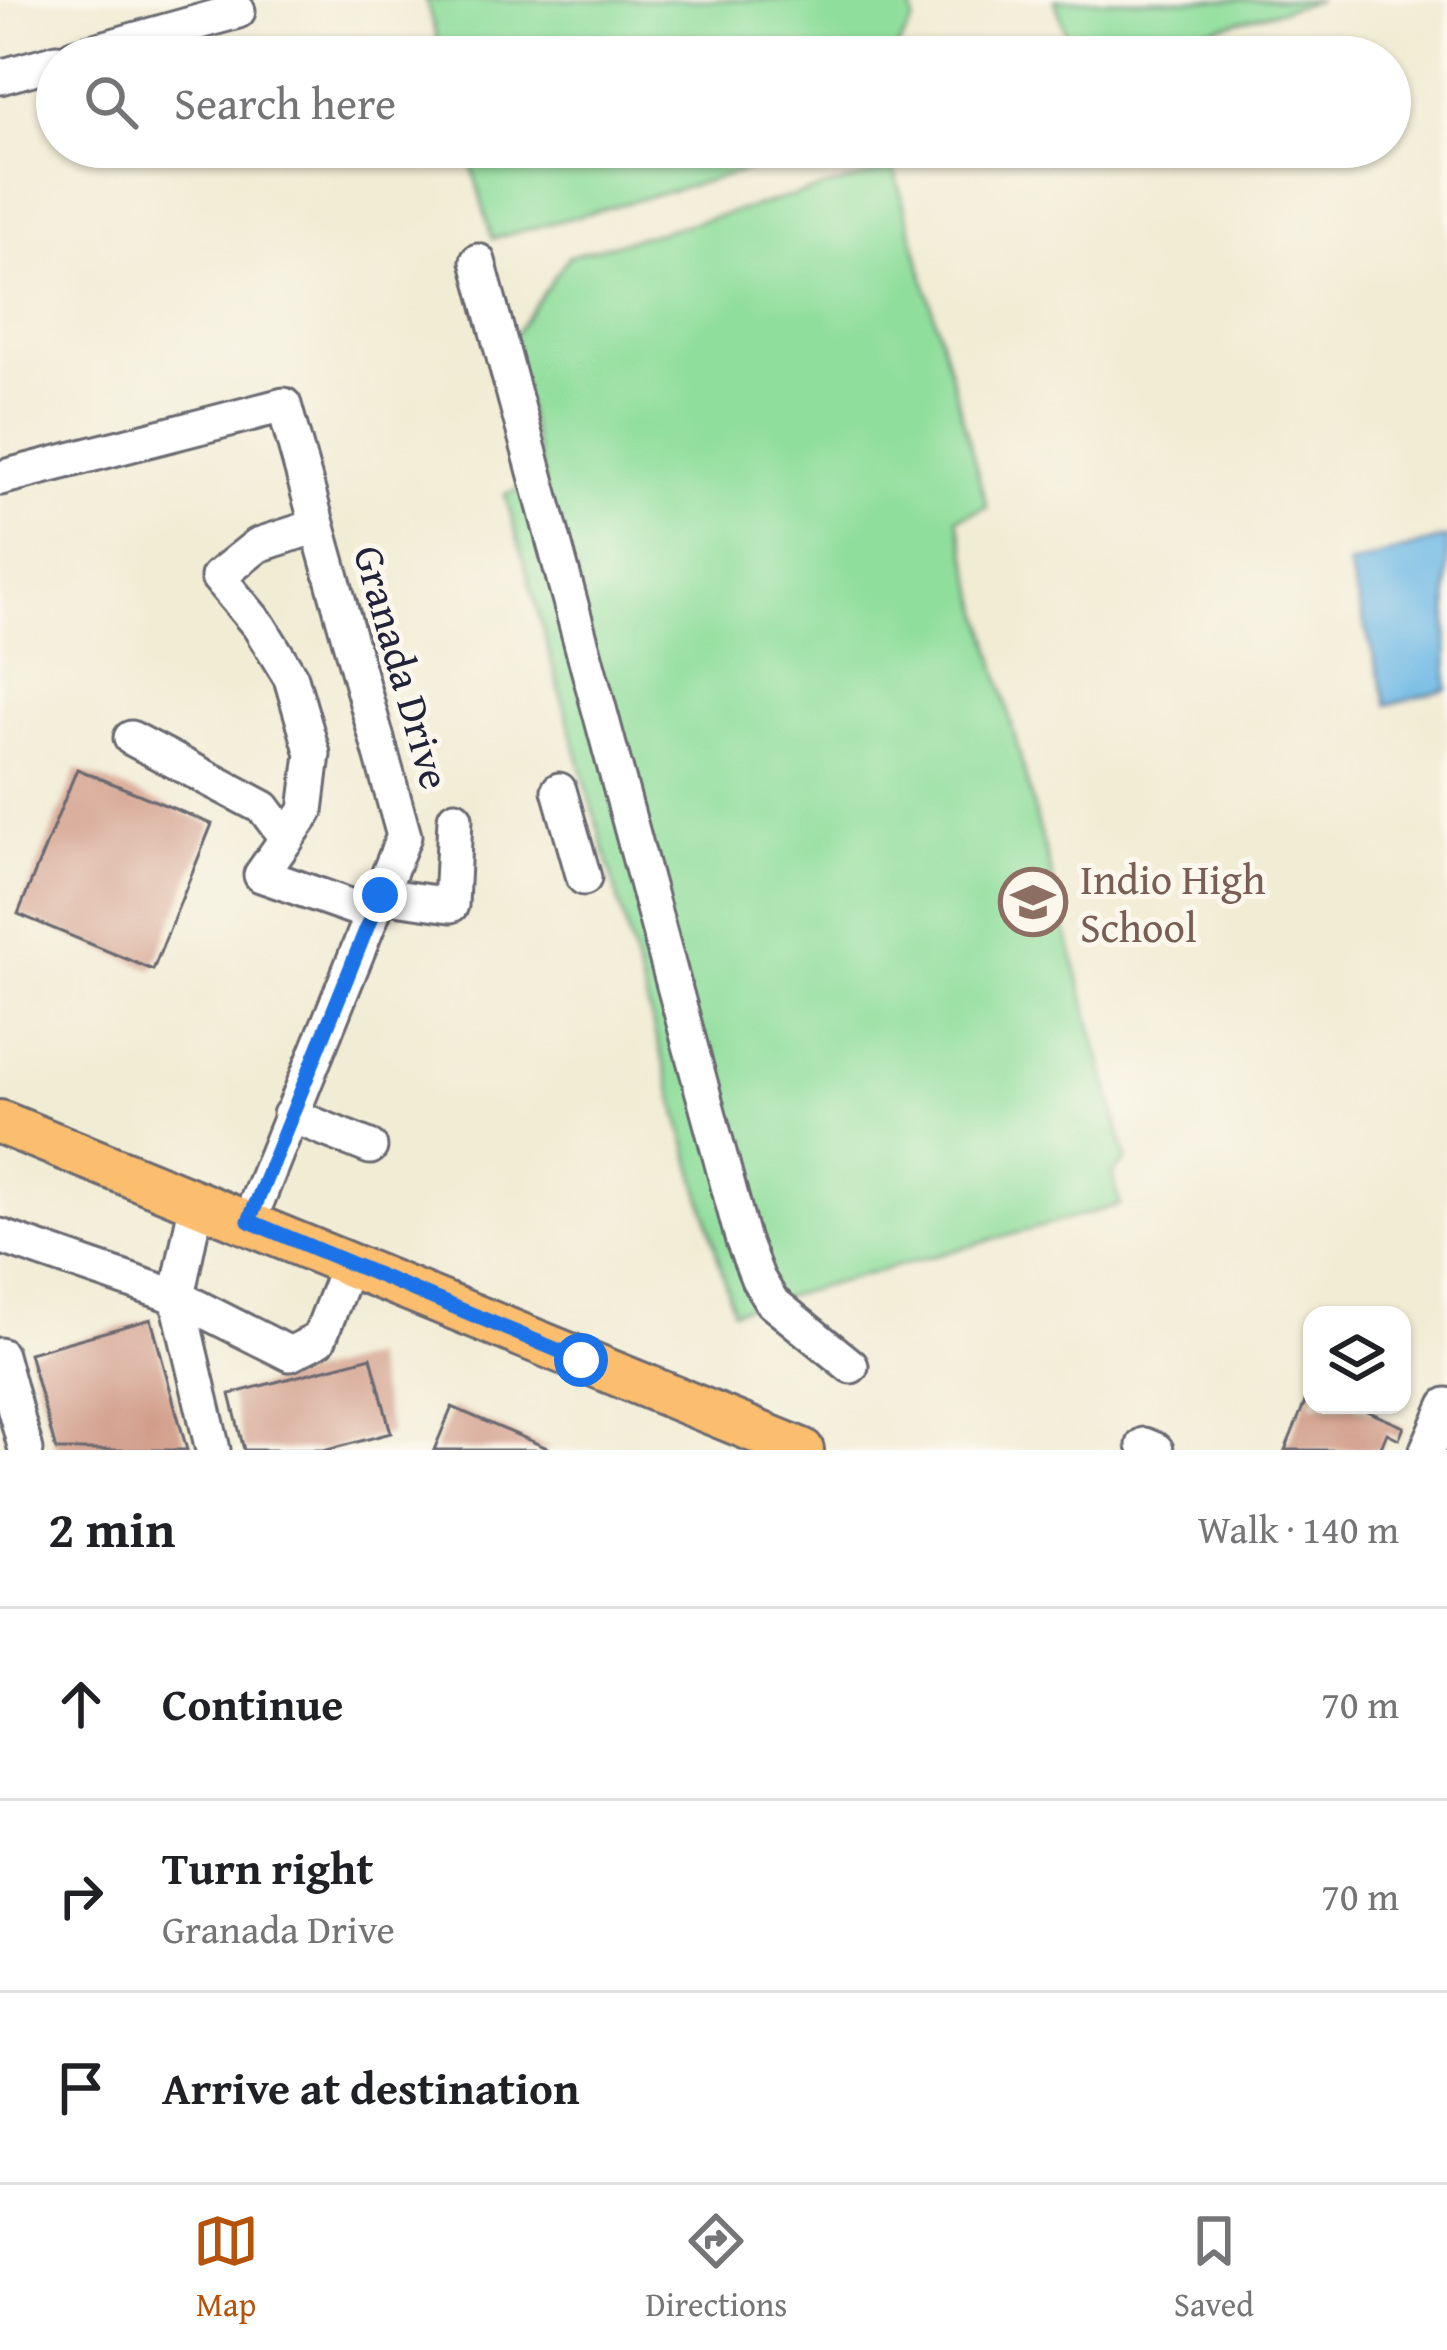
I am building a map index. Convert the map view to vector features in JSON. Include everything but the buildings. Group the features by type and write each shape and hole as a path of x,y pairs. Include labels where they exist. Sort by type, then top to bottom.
{"main road":[{"path":"0,1122 802,1450"}],"street":[{"path":"148,36 238,11"},
{"path":"0,77 36,68"},
{"path":"478,261 743,1241 772,1302 851,1366"},
{"name":"Granada Drive","path":"0,478 284,404 404,836 249,1221"},
{"path":"317,526 258,545 218,577 260,626 290,678 313,754 306,811 261,875 376,904 451,904 455,818"},
{"path":"131,738 265,808 287,838"},
{"path":"559,790 584,878"},
{"path":"290,1115 370,1147"},
{"path":"197,1201 177,1297 213,1450"},
{"path":"0,1236 177,1297 290,1354 319,1340 349,1263"},
{"path":"0,1355 26,1450"},
{"path":"1427,1450 1447,1406"}],"green space":[{"path":"426,0 910,0 914,20 904,36 436,36"},
{"path":"1055,0 1319,0 1184,36 1067,36"},
{"path":"473,168 756,168 492,239"},
{"path":"894,169 987,507 957,518 1127,1160 1112,1174 1120,1205 733,1311 505,494 544,480 511,340 569,256"}],"water":[{"path":"1447,537 1447,689 1387,705 1348,565"}],"place":[{"name":"Indio High School","path":"1033,902"}],"route":[{"path":"380,895 249,1221 581,1360"}]}
